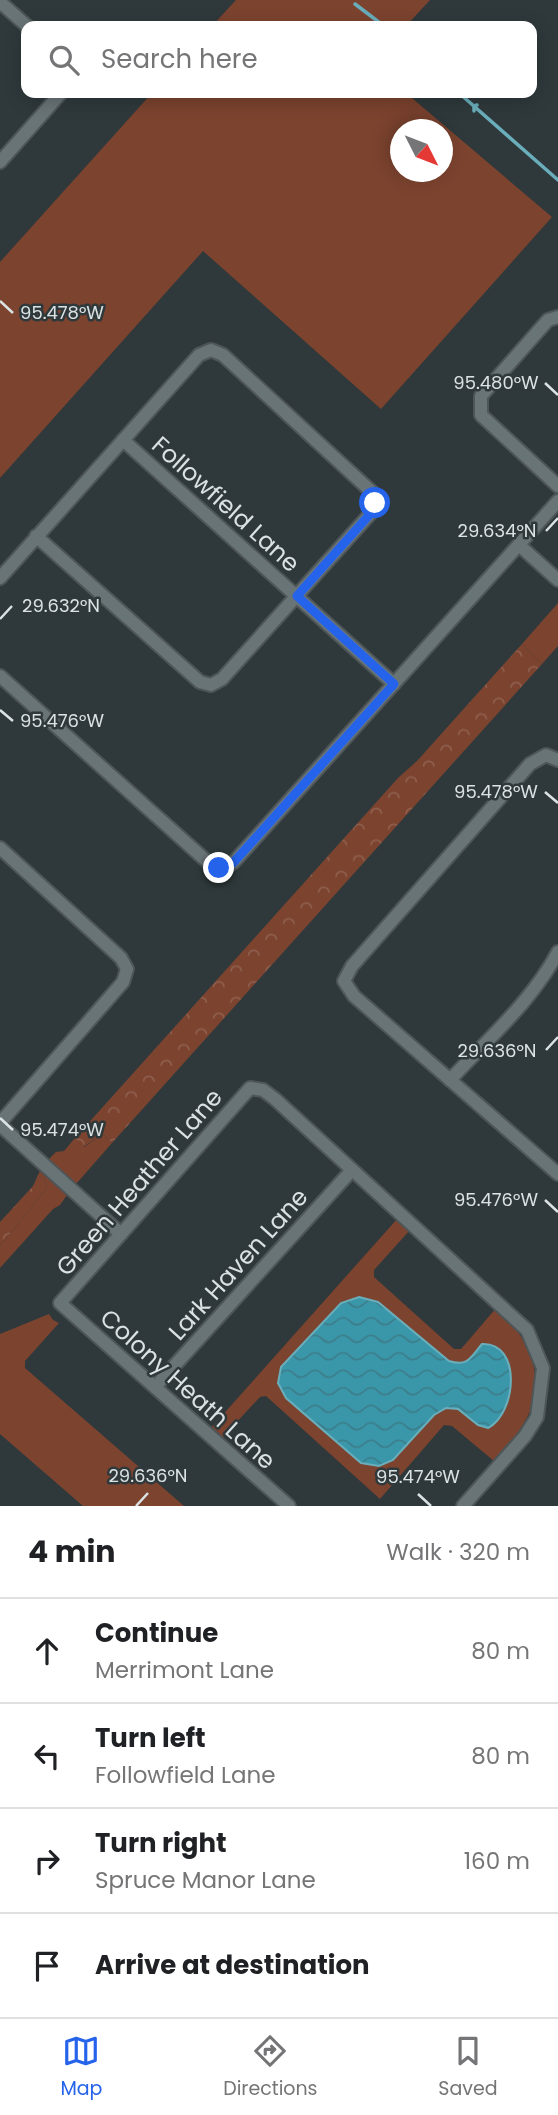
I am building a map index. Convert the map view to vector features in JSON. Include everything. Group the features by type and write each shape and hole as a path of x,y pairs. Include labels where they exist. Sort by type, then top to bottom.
{"street":[{"path":"0,2 21,21"},
{"path":"0,162 57,98"},
{"path":"558,317 548,320 481,396 481,415 558,486"},
{"path":"0,578 36,536 199,355 211,351 223,355 373,493 375,503 371,513 297,596 222,679 211,685 200,682 36,536"},
{"name":"Followfield Lane","path":"123,440 394,684"},
{"path":"0,676 211,864 219,868 233,863 558,501"},
{"path":"519,545 558,580"},
{"path":"552,757 530,764 352,966 344,981 354,996 558,1174"},
{"path":"0,848 121,958 127,969 123,982 0,1124 121,1234"},
{"path":"450,1080 531,992 548,971 558,952"},
{"name":"Green Heather Lane","path":"60,1303 250,1088 263,1090 352,1170"},
{"path":"352,1170 527,1330 542,1368 537,1417 525,1436 463,1506"},
{"name":"Lark Haven Lane","path":"156,1387 352,1170"},
{"name":"Colony Heath Lane","path":"60,1303 289,1506"},
{"path":"542,1368 558,1367"}],"green space":[{"path":"236,0 430,0 411,21 217,21"},
{"path":"148,98 412,98 437,119 390,119 390,182 453,182 453,133 552,217 381,409 203,251 0,478 0,262"},
{"path":"558,603 558,646 542,664 522,644"},
{"path":"522,644 542,664 112,1143 103,1134 83,1147 75,1138"},
{"path":"103,1134 112,1143 76,1184 48,1160 56,1152 64,1151 75,1138 84,1147"},
{"path":"40,1171 67,1195 0,1268 0,1246 47,1188 45,1181 38,1175"},
{"path":"38,1175 45,1181 47,1188 0,1246 0,1222 33,1186"},
{"path":"398,1218 410,1230 374,1270 374,1277 454,1349 461,1349 497,1307 526,1346 535,1376 535,1391 532,1407 514,1438 494,1461 452,1426 444,1425 380,1499 266,1396 260,1397 222,1438 211,1428"},
{"path":"49,1314 59,1323 25,1361 25,1368 184,1506 83,1506 0,1434 0,1334"}],"water":[{"path":"359,1297 378,1302 449,1361 465,1362 482,1344 495,1346 504,1354 511,1380 505,1408 498,1420 488,1428 478,1425 458,1409 446,1408 434,1415 393,1460 379,1466 361,1463 286,1398 278,1383 281,1367 341,1303"}],"waterway":[{"path":"355,4 377,21"},
{"path":"465,98 558,180"},
{"path":"474,111 474,106 477,105"}],"route":[{"path":"219,868 233,863 394,684 297,596 371,513 375,503"}]}
